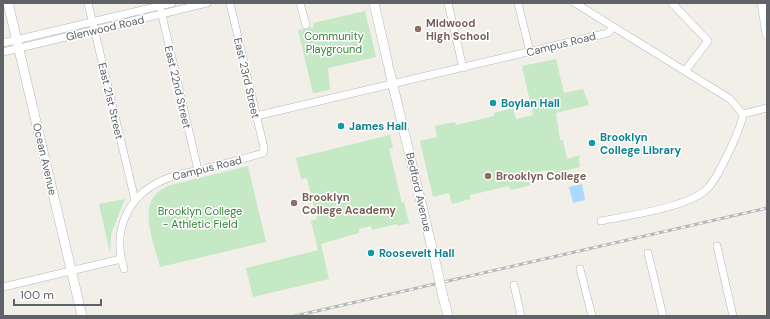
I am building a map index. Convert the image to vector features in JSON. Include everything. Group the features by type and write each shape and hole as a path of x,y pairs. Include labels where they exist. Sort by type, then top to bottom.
{"main road":[{"name":"Ocean Avenue","path":"8,3 82,316"},
{"name":"Bedford Avenue","path":"374,3 448,316"},
{"path":"762,3 767,34"}],"street":[{"name":"East 21st Street","path":"88,3 134,200"},
{"name":"Glenwood Road","path":"3,52 18,44 93,22 172,3"},
{"name":"Glenwood Road","path":"3,43 18,44 95,30 207,3"},
{"name":"East 23rd Street","path":"230,3 264,148 263,153"},
{"path":"300,3 306,24"},
{"path":"448,3 463,68"},
{"path":"518,3 530,52"},
{"path":"575,3 730,99 743,114 737,134 715,179 709,187 695,198 678,204 600,221"},
{"path":"672,3 708,41 685,71"},
{"name":"East 22nd Street","path":"159,5 198,170"},
{"name":"Campus Road","path":"256,116 608,33 613,27"},
{"path":"743,114 767,108"},
{"name":"Campus Road","path":"124,269 121,260 120,244 122,228 134,200 162,180 263,153"},
{"path":"717,246 733,316"},
{"path":"648,253 663,316"},
{"path":"3,287 121,260"},
{"path":"580,269 592,316"},
{"path":"514,285 521,316"}],"green space":[{"name":"Community Playground","path":"365,11 376,57 328,68 330,90 313,93 298,30 314,27 313,23"},
{"path":"556,59 564,93 583,89 589,105 556,113 560,140 563,140 567,159 580,155 580,167 548,175 546,170 529,174 531,185 511,190 509,186 470,195 470,199 452,204 449,193 433,197 420,141 437,137 435,126 455,122 456,125 494,116 494,113 513,108 516,119 533,115 522,66"},
{"path":"390,135 393,148 389,149 402,203 404,202 409,223 398,226 397,224 372,230 371,226 359,229 359,233 321,244 329,279 253,297 246,268 318,250 311,221 317,219 307,178 301,179 296,158"},
{"name":"Brooklyn College - Athletic Field","path":"248,166 266,242 160,267 150,232 149,209 152,199 159,191 171,185"},
{"path":"125,199 111,234 110,253 99,204"}],"water":[{"path":"582,184 585,200 573,203 569,187"}],"railway":[{"path":"295,316 767,208"}],"place":[{"name":"Midwood High School","path":"418,29"},
{"name":"Boylan Hall","path":"493,103"},
{"name":"James Hall","path":"341,126"},
{"name":"Brooklyn College Library","path":"592,143"},
{"name":"Brooklyn College","path":"488,176"},
{"name":"Brooklyn College Academy","path":"294,203"},
{"name":"Roosevelt Hall","path":"371,253"}]}
